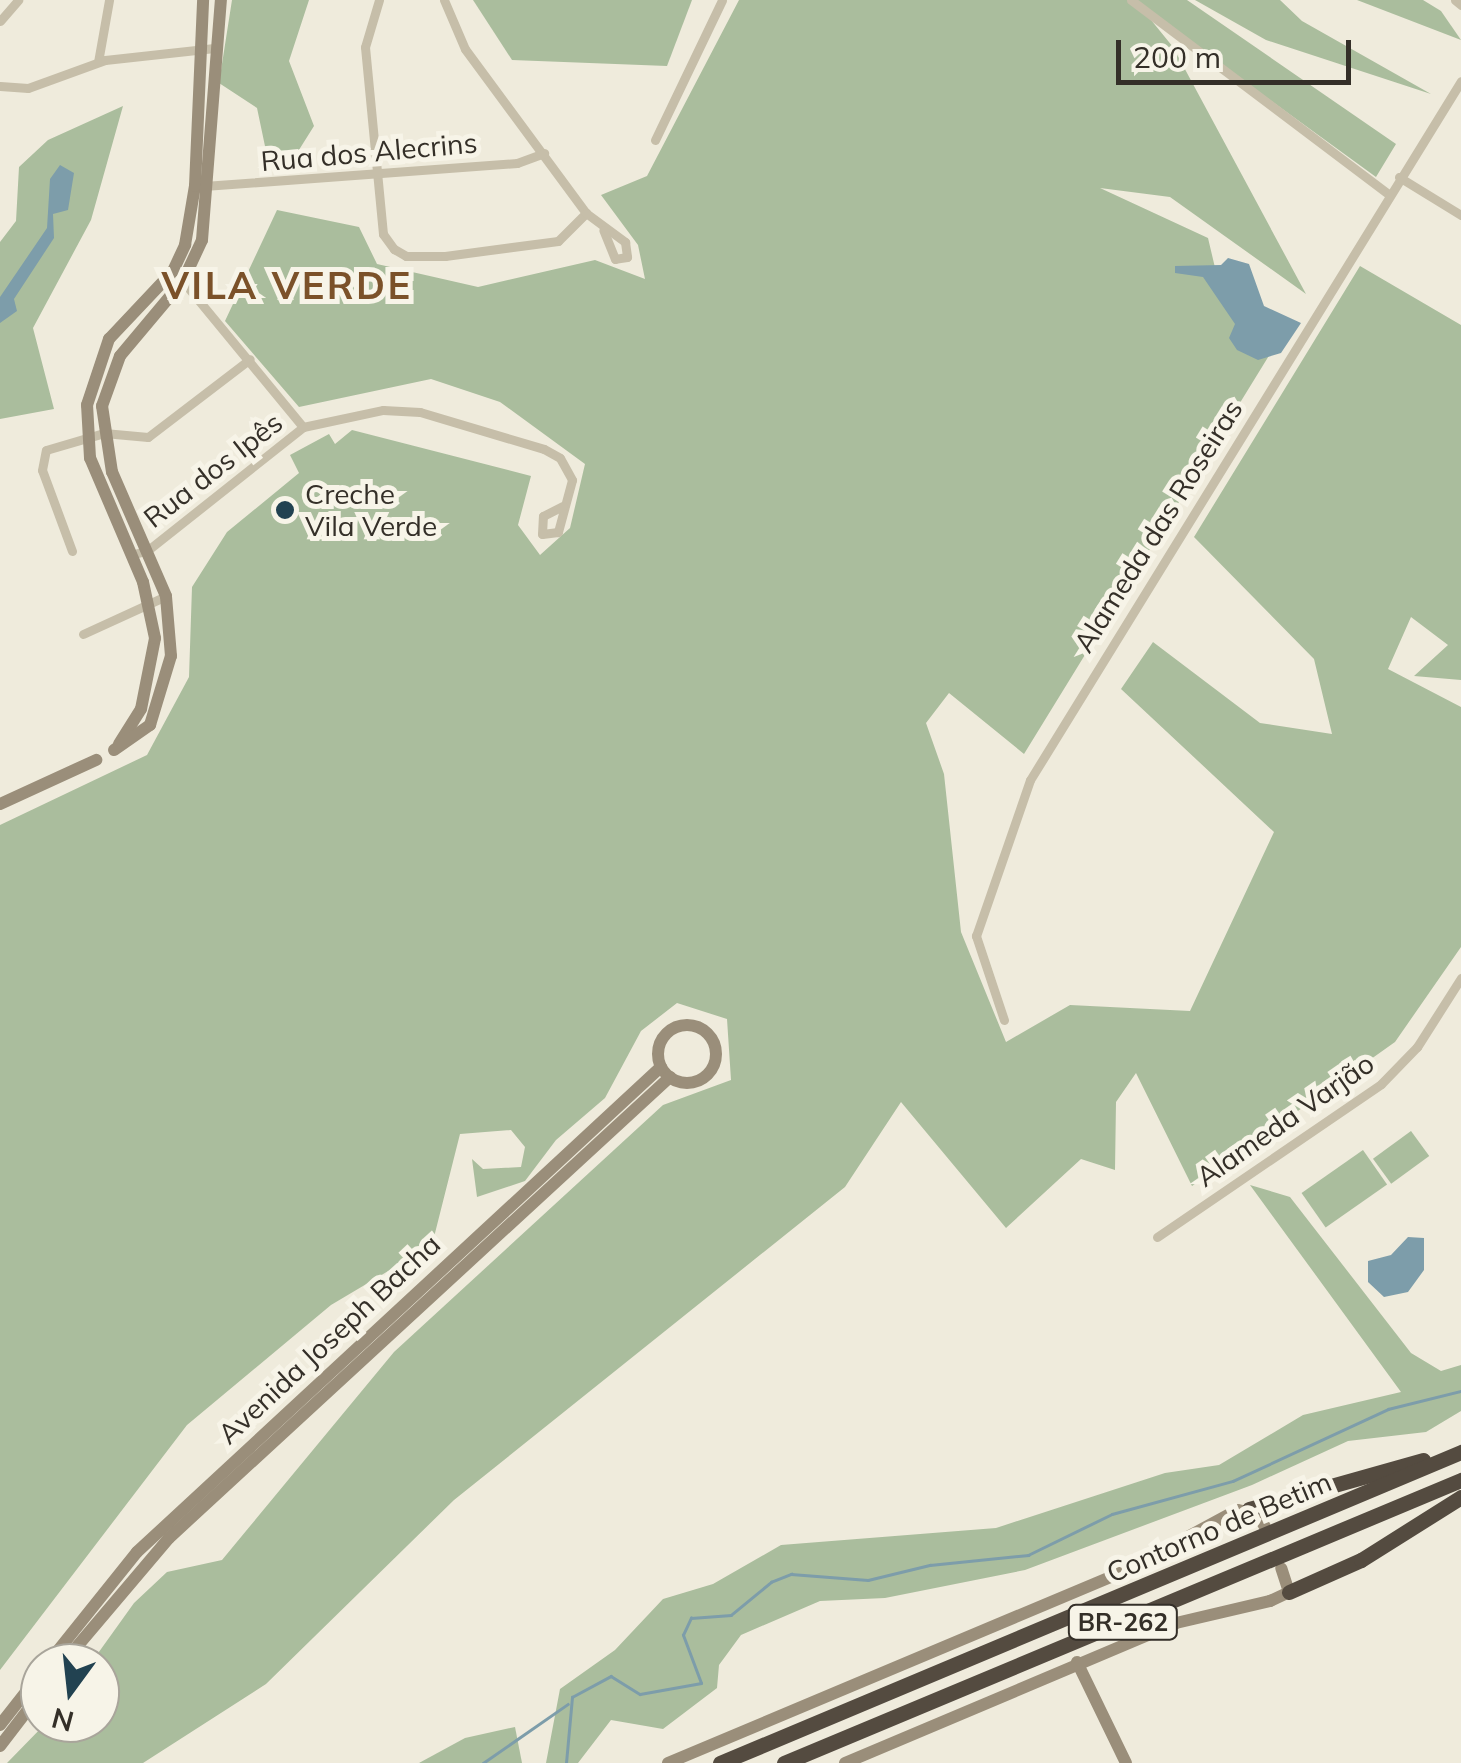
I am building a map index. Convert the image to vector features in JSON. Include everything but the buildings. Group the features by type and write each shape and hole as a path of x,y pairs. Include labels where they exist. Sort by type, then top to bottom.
{"highway":[{"path":"1249,1509 1461,1451"},
{"name":"Contorno de Betim","path":"720,1763 1461,1451"},
{"name":"Contorno de Betim","path":"784,1763 1461,1480"},
{"path":"1289,1592 1362,1560 1461,1497"}],"street":[{"path":"0,21 18,0"},
{"path":"98,62 109,0"},
{"path":"0,804 138,739 162,698 172,656 166,596 112,472 102,406 120,356 202,240 210,186 203,0"},
{"path":"114,750 141,710 155,661 150,604 97,481 87,437 87,406 102,353 120,324 178,276 196,186 207,48 221,0"},
{"path":"379,0 364,47 383,234 406,256 558,241 586,212"},
{"path":"444,0 465,48 603,230"},
{"path":"654,140 722,0"},
{"path":"1130,0 1388,194"},
{"path":"1455,0 1461,5"},
{"path":"0,86 28,88 98,62 207,48"},
{"name":"Alameda das Roseiras","path":"1004,1020 976,936 1030,780 1461,81"},
{"name":"Rua dos Alecrins","path":"196,186 517,163 544,153"},
{"path":"1399,177 1461,216"},
{"path":"178,276 303,427"},
{"path":"72,551 42,458 53,444 104,434 148,437 250,359"},
{"name":"Rua dos Ipês","path":"131,554 148,550 303,427 408,410 544,448 570,474 563,506"},
{"path":"83,634 166,596"},
{"name":"Alameda Varjão","path":"1156,1237 1381,1084 1418,1047 1461,978"},
{"name":"Avenida Joseph Bacha","path":"684,1025 709,1034 715,1061 705,1076 688,1082 666,1072 658,1049 667,1032 684,1025"},
{"name":"Avenida Joseph Bacha","path":"64,1643 137,1552 666,1072"},
{"name":"Avenida Joseph Bacha","path":"81,1643 169,1538 666,1072"},
{"name":"Contorno de Betim","path":"668,1763 1123,1572 1249,1509 1264,1527"},
{"path":"844,1763 1176,1623 1289,1592 1281,1568"},
{"path":"1077,1662 1126,1763"},
{"path":"0,1725 20,1700"},
{"path":"0,1746 20,1720"}],"green space":[{"path":"232,0 309,0 289,61 314,126 292,161 270,170 257,108 219,83"},
{"path":"473,0 692,0 667,66 512,60"},
{"path":"739,0 1187,0 1396,144 1376,177 1138,4 1173,47 1306,294 1170,197 1100,188 1208,238 1221,293 1273,349 1024,754 949,693 926,723 944,774 961,932 1006,1042 1070,1005 1190,1011 1274,832 1121,689 1153,642 1260,723 1332,734 1314,659 1194,537 1360,266 1461,325 1461,680 1414,676 1448,645 1411,617 1388,669 1461,707 1461,947 1395,1042 1192,1186 1136,1073 1116,1102 1115,1170 1081,1159 1006,1228 901,1102 845,1187 454,1500 266,1684 143,1763 7,1763 26,1743 120,1743 120,1643 105,1643 134,1603 167,1572 222,1560 394,1352 663,1105 731,1080 727,1019 677,1003 641,1031 605,1098 556,1140 525,1181 477,1197 472,1159 483,1169 521,1167 525,1147 511,1130 460,1134 432,1245 331,1305 187,1425 0,1670 0,825 147,755 189,677 192,587 227,532 299,473 290,455 329,434 335,444 352,430 531,476 518,525 540,555 570,528 585,464 500,402 431,379 299,407 225,321 277,210 359,227 377,264 478,287 595,260 645,279 638,245 601,195 647,176"},
{"path":"1195,0 1280,0 1302,21 1431,94 1266,40"},
{"path":"1357,0 1423,0 1441,11 1461,40"},
{"path":"123,106 91,220 33,328 54,409 0,419 0,242 16,221 19,167 48,140"},
{"path":"1411,1131 1429,1156 1391,1184 1373,1159"},
{"path":"1363,1150 1387,1184 1326,1227 1302,1193"},
{"path":"1250,1185 1290,1197 1411,1353 1441,1371 1461,1365 1461,1411 1426,1432 1348,1441 1252,1485 1025,1570 885,1598 820,1601 741,1635 719,1665 717,1688 663,1729 611,1720 578,1763 546,1763 560,1689 615,1650 663,1599 713,1584 781,1545 996,1528 1165,1473 1219,1465 1303,1415 1401,1392"},
{"path":"515,1727 522,1763 419,1763 465,1738"}],"water":[{"path":"60,165 74,173 68,210 53,214 54,238 14,299 17,311 0,323 0,297 47,228 50,179"},
{"path":"1228,258 1249,264 1264,306 1301,323 1281,353 1258,360 1237,350 1229,338 1235,324 1203,277 1175,273 1175,266 1221,265"},
{"path":"1408,1237 1424,1238 1424,1270 1408,1292 1384,1297 1368,1282 1368,1261 1391,1255"}],"waterway":[{"path":"566,1763 572,1697 611,1676 640,1694 701,1683 683,1635 691,1618 731,1615 771,1582 791,1574 868,1580 930,1565 1028,1555 1112,1514 1233,1481 1388,1409 1461,1391"},
{"path":"483,1763 568,1704"}],"place":[{"name":"Creche Vila Verde","path":"285,510"}],"district":[{"name":"VILA VERDE","path":"287,286"}]}
